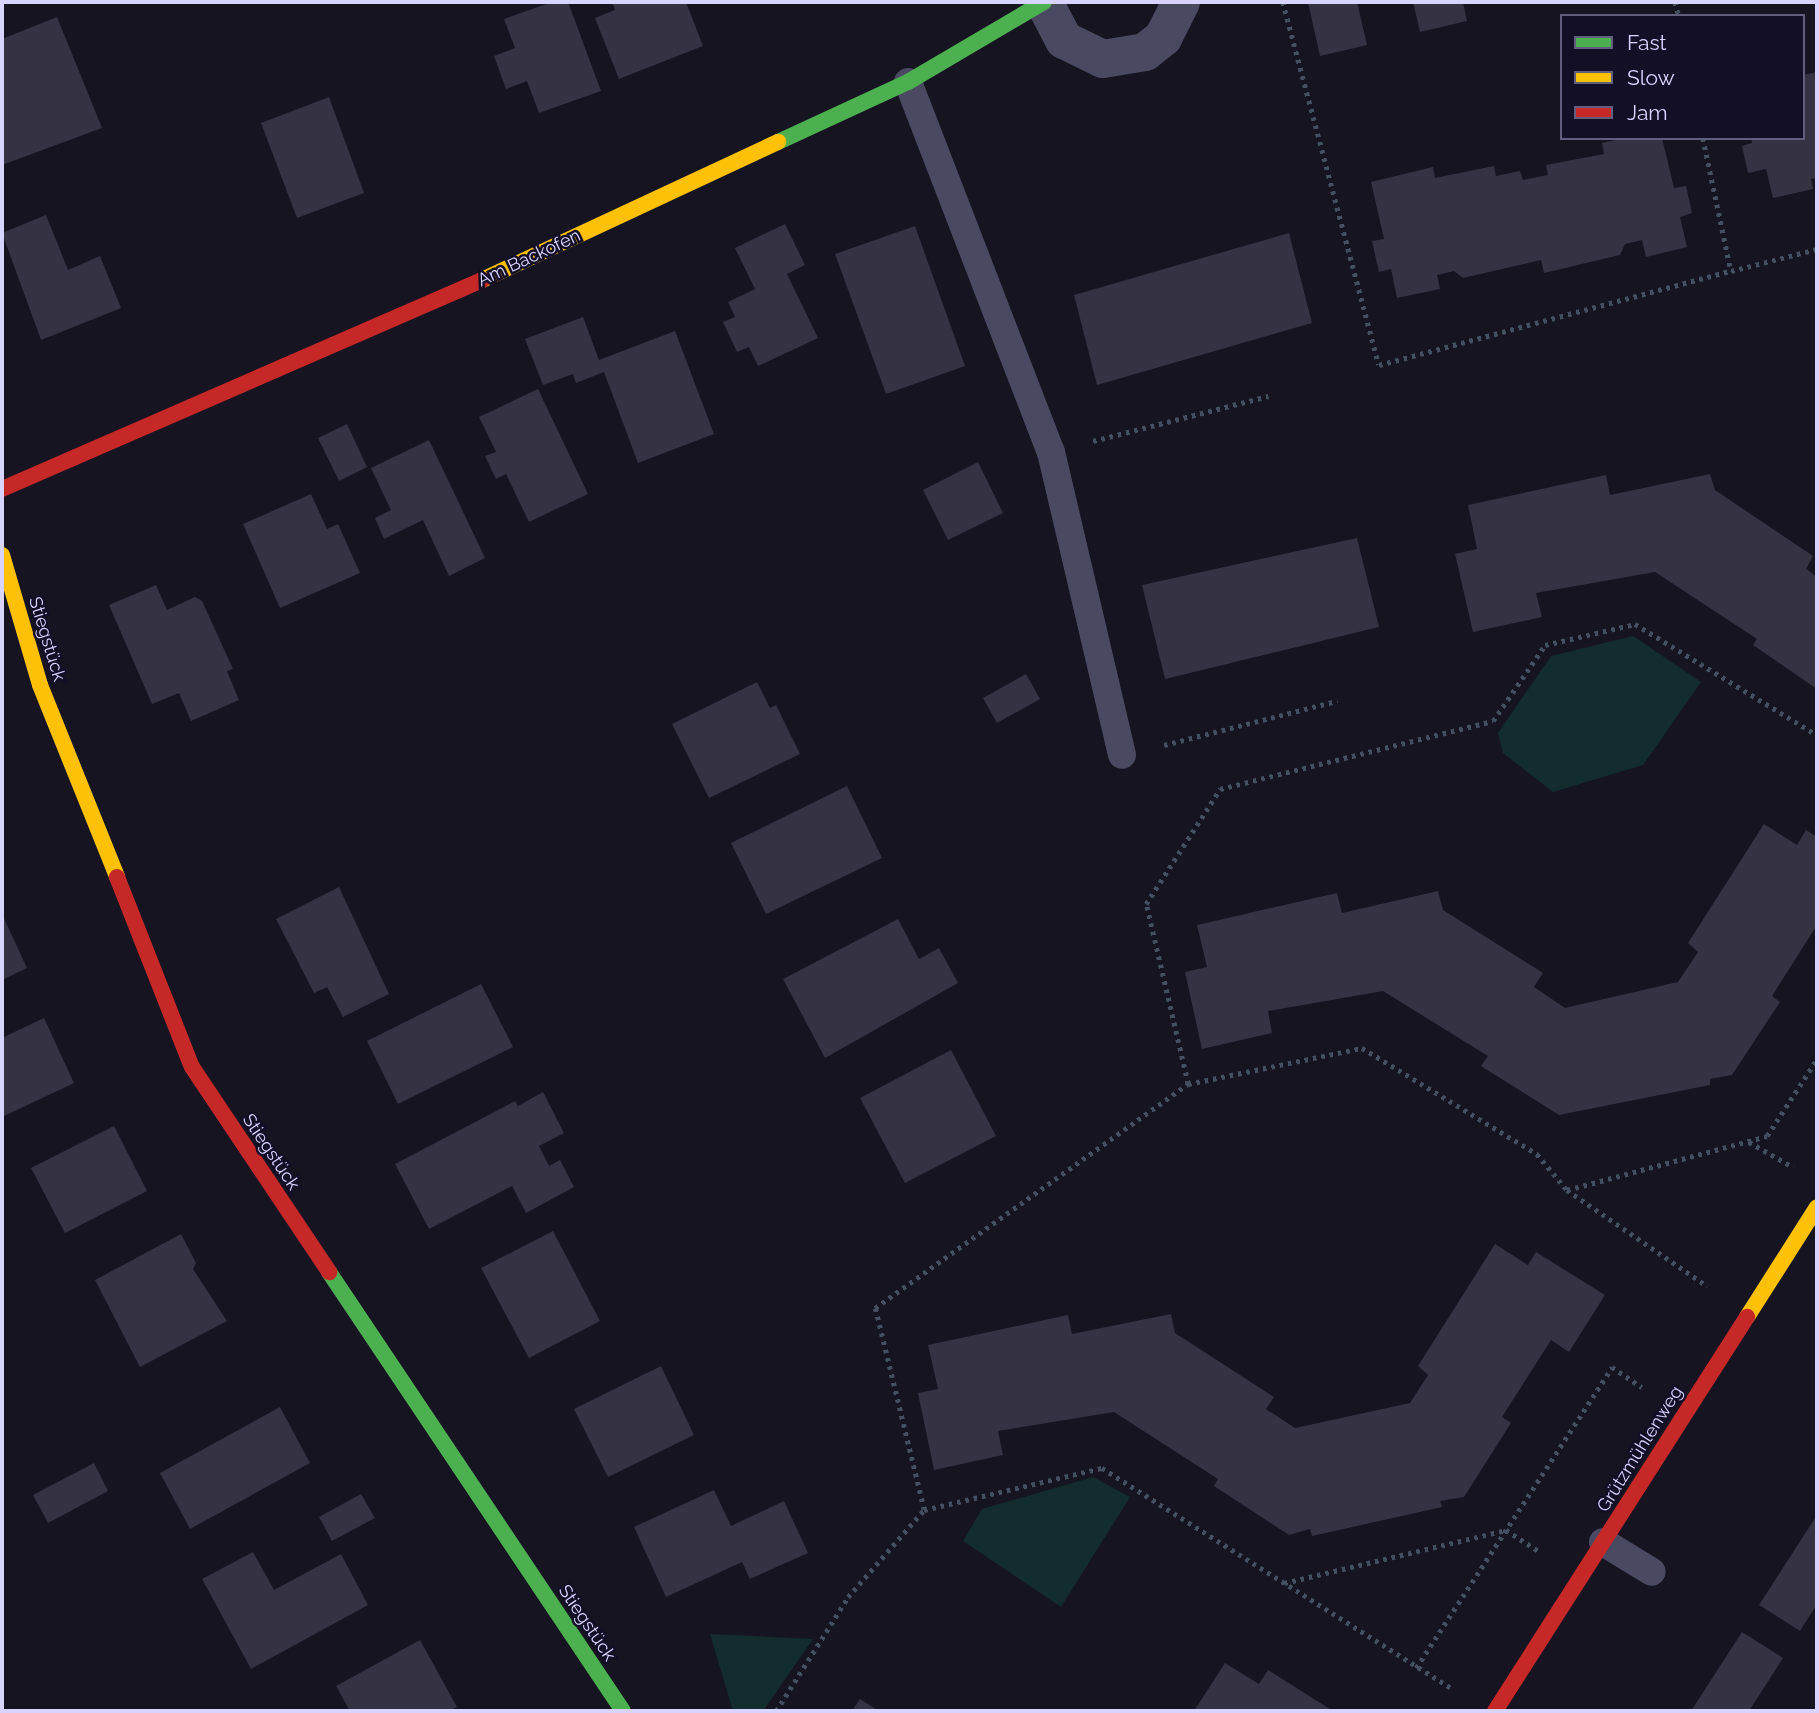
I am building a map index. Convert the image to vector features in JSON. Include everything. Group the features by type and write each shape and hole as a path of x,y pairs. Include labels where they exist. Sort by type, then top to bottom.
{"street":[{"name":"Am Backofen","path":"2,489 336,348 908,82 1044,2 1064,40 1103,59 1145,52 1169,29 1181,2"},
{"name":"Stiegstück","path":"2,555 40,685 192,1067 623,1711"},
{"name":"Grützmühlenweg","path":"1494,1711 1817,1207"}],"lane":[{"path":"908,82 1051,452 1122,755"},
{"path":"1603,1542 1652,1572"}],"path":[{"path":"1283,2 1379,365 1817,249"},
{"path":"1703,140 1731,271"},
{"path":"1051,452 1268,396"},
{"path":"1188,1084 1146,904 1220,789 1493,721 1545,645 1635,624 1817,735"},
{"path":"1122,755 1337,701"},
{"path":"924,1510 875,1308 1188,1084 1362,1048 1537,1154 1567,1190 1748,1314"},
{"path":"1567,1190 1767,1136 1817,1059"},
{"path":"1748,1141 1806,1174"},
{"path":"776,1711 848,1597 924,1510 1102,1468 1416,1668 1612,1367"},
{"path":"1284,1583 1506,1530"}],"green space":[{"path":"1633,636 1701,682 1643,765 1553,792 1503,753 1498,733 1551,656"},
{"path":"1093,1477 1130,1497 1061,1607 963,1541 982,1509"},
{"path":"710,1634 813,1639 763,1711 733,1711"}],"building":[{"path":"552,2 568,2 601,91 539,113 527,81 506,89 494,56 515,48 504,19"},
{"path":"612,2 686,2 703,46 619,79 595,18 615,10"},
{"path":"1308,2 1357,2 1367,45 1320,56"},
{"path":"1413,2 1463,2 1467,21 1420,32"},
{"path":"57,17 102,128 2,165 2,39"},
{"path":"1817,72 1817,178 1811,179 1813,189 1773,198 1766,169 1748,173 1742,146 1752,143 1751,140 1805,140 1805,75"},
{"path":"329,97 364,193 297,218 261,123"},
{"path":"1615,140 1662,140 1674,188 1686,186 1692,213 1680,217 1687,247 1646,257 1642,240 1625,244 1620,255 1544,273 1541,260 1463,278 1454,271 1437,275 1440,289 1397,298 1391,269 1379,272 1372,241 1384,239 1371,182 1433,167 1435,178 1494,166 1496,176 1520,171 1523,180 1548,175 1546,165 1604,154 1602,143"},
{"path":"46,215 68,270 100,256 121,308 41,340 2,233"},
{"path":"785,224 805,265 787,274 818,338 758,366 749,347 737,352 723,322 735,317 728,302 755,289 735,248"},
{"path":"915,226 965,366 886,394 835,254"},
{"path":"1289,233 1312,323 1097,385 1074,295"},
{"path":"583,317 599,360 675,331 714,434 638,463 604,372 576,383 573,374 543,385 525,339"},
{"path":"538,389 588,494 529,522 506,474 496,479 485,456 496,452 479,417"},
{"path":"347,424 367,467 339,481 318,438"},
{"path":"429,440 485,558 449,576 423,520 384,539 375,518 391,510 371,468"},
{"path":"978,462 1003,513 948,540 923,490"},
{"path":"1710,474 1715,490 1813,556 1806,569 1817,577 1817,689 1753,645 1757,639 1655,572 1536,593 1542,617 1473,632 1455,554 1477,549 1468,505 1606,475 1610,495"},
{"path":"311,494 327,529 338,524 360,573 280,608 243,524"},
{"path":"1357,538 1379,627 1165,679 1142,585"},
{"path":"156,585 167,610 195,597 202,601 233,669 227,671 239,700 191,721 179,693 152,704 109,605"},
{"path":"1026,674 1040,699 997,723 983,698"},
{"path":"757,682 770,708 776,705 800,754 709,798 672,724"},
{"path":"847,786 882,858 766,914 731,843"},
{"path":"1764,824 1797,845 1806,830 1817,837 1817,925 1772,996 1780,1002 1732,1075 1710,1079 1710,1085 1559,1115 1481,1066 1488,1056 1383,991 1268,1011 1272,1033 1202,1049 1185,972 1207,967 1197,925 1337,893 1342,913 1438,891 1443,910 1543,973 1534,987 1565,1008 1678,982 1698,952 1688,943"},
{"path":"339,887 389,994 343,1017 327,987 314,993 276,919"},
{"path":"2,914 27,968 2,980"},
{"path":"898,919 919,959 939,948 958,983 825,1058 783,979"},
{"path":"481,984 513,1047 398,1104 367,1041"},
{"path":"44,1018 74,1083 2,1117 2,1038"},
{"path":"951,1050 996,1136 905,1183 860,1098"},
{"path":"543,1092 564,1133 539,1146 549,1166 560,1160 574,1187 526,1213 512,1186 429,1229 395,1164 515,1101 518,1106"},
{"path":"114,1126 147,1191 65,1233 31,1168"},
{"path":"553,1231 600,1321 529,1358 481,1268"},
{"path":"181,1234 196,1263 193,1269 227,1321 140,1367 95,1280"},
{"path":"1495,1244 1528,1265 1536,1252 1605,1295 1569,1352 1551,1340 1502,1417 1511,1423 1464,1497 1440,1501 1442,1507 1312,1536 1310,1529 1289,1535 1214,1486 1218,1479 1114,1412 998,1431 1003,1455 934,1470 918,1393 938,1389 928,1345 1068,1315 1072,1334 1171,1314 1175,1333 1274,1397 1266,1409 1295,1428 1410,1403 1428,1375 1418,1366"},
{"path":"661,1366 694,1435 608,1477 574,1409"},
{"path":"280,1407 310,1463 190,1529 160,1473"},
{"path":"94,1463 108,1491 48,1523 33,1495"},
{"path":"714,1490 731,1526 784,1501 808,1553 750,1579 742,1562 666,1597 634,1527"},
{"path":"361,1494 375,1518 332,1541 319,1517"},
{"path":"1817,1515 1817,1604 1800,1631 1759,1605"},
{"path":"253,1552 274,1590 341,1554 368,1605 251,1669 202,1579"},
{"path":"1742,1632 1783,1658 1749,1711 1691,1711"},
{"path":"420,1640 457,1707 448,1711 350,1711 336,1686"},
{"path":"1225,1663 1259,1684 1268,1670 1333,1711 1194,1711"},
{"path":"860,1699 879,1711 852,1711"}],"traffic: fast":[{"path":"778,142 908,82 1044,2"},
{"path":"329,1272 623,1711"}],"traffic: slow":[{"path":"482,280 778,142"},
{"path":"2,555 40,685 117,877"},
{"path":"1747,1317 1817,1207"}],"traffic: jam":[{"path":"2,489 482,280"},
{"path":"117,877 192,1067 329,1272"},
{"path":"1495,1711 1747,1317"}]}
